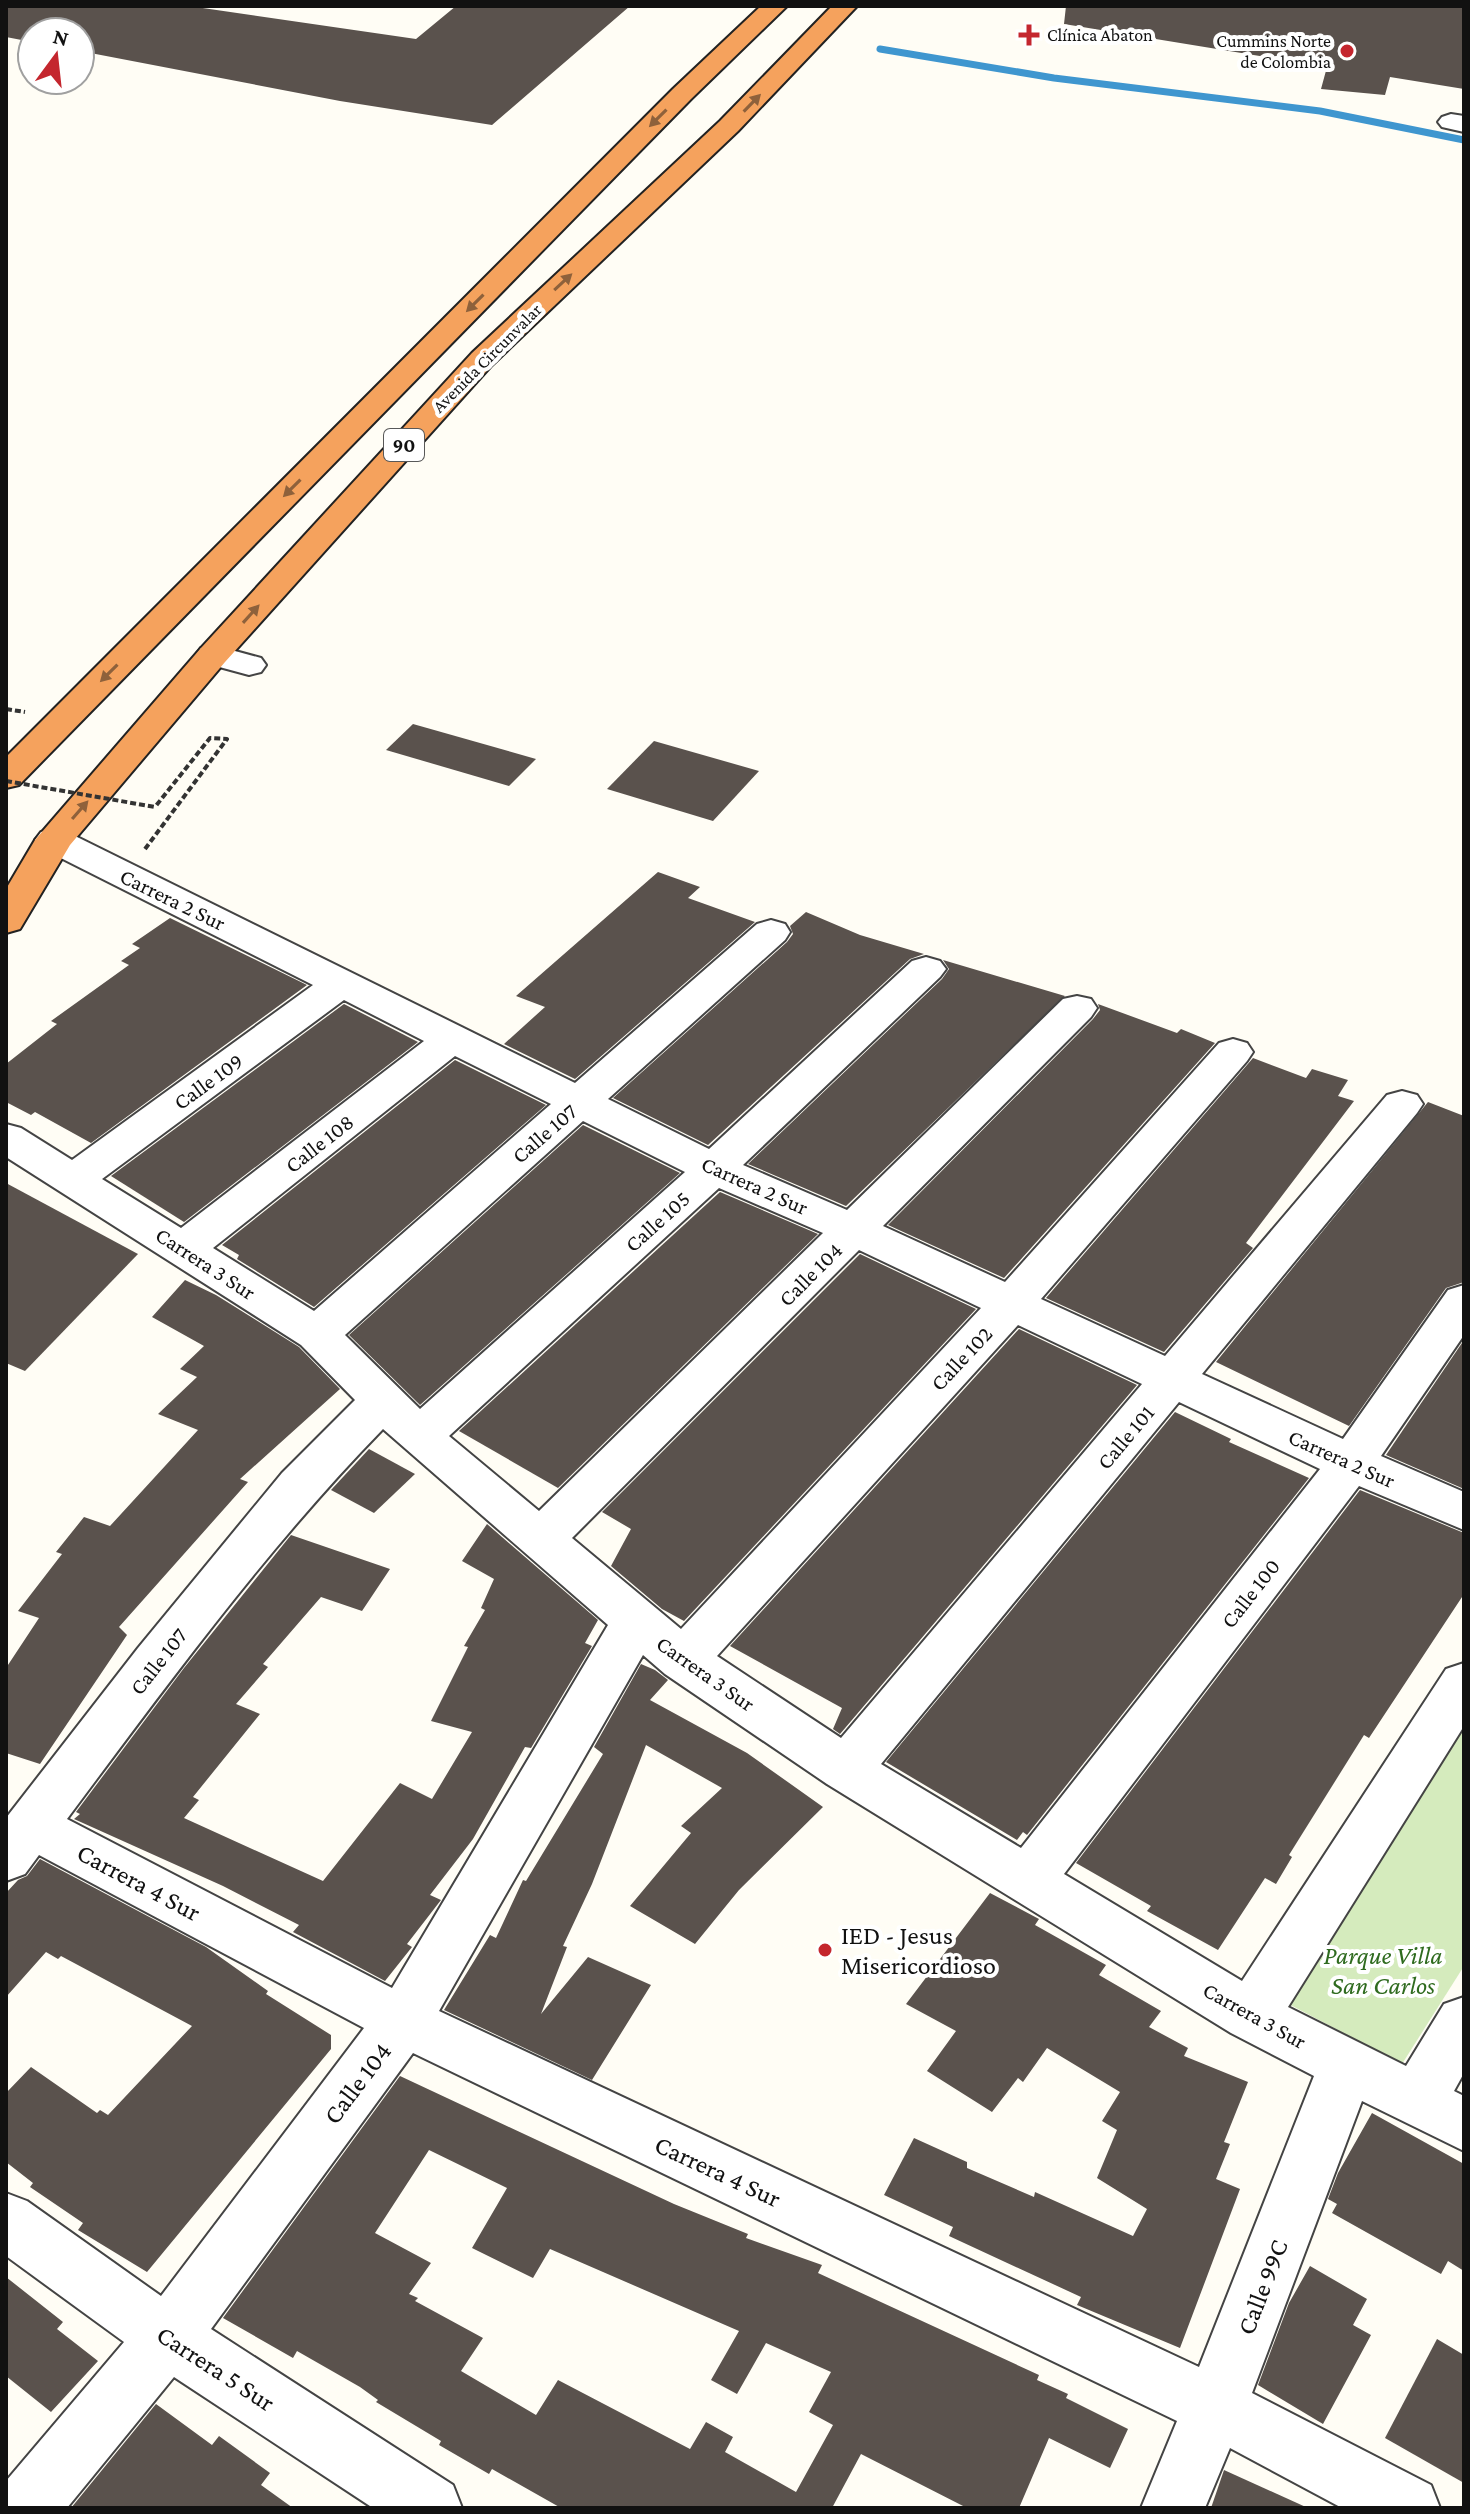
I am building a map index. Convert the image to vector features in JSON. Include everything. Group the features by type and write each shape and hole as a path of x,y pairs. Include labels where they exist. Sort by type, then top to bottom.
{"highway":[{"name":"90","path":"6,779 682,94 775,6"},
{"name":"Avenida Circunvalar","path":"6,921 54,840 213,655 482,359 729,126 845,6"}],"street":[{"path":"213,655 249,665"},
{"name":"Carrera 2 Sur","path":"54,840 714,1169 855,1230 1351,1463 1464,1512"},
{"name":"Calle 107","path":"317,1334 771,932"},
{"name":"Calle 105","path":"419,1437 714,1169 926,969"},
{"name":"Calle 109","path":"74,1179 342,983"},
{"name":"Calle 104","path":"541,1539 1077,1008"},
{"name":"Calle 108","path":"184,1248 453,1038"},
{"name":"Calle 102","path":"683,1660 1012,1303 1233,1052"},
{"name":"Calle 101","path":"846,1769 1402,1104"},
{"name":"Carrera 3 Sur","path":"6,1138 317,1334 419,1437 683,1660 846,1769 1251,2016 1440,2113"},
{"name":"Calle 100","path":"1028,1879 1351,1463 1464,1301"},
{"name":"Calle 107","path":"19,1842 156,1662 299,1485 383,1400"},
{"name":"Calle 104","path":"25,2508 168,2337 403,2021 636,1622"},
{"path":"1251,2016 1464,1683"},
{"name":"Carrera 4 Sur","path":"19,1842 1215,2407 1408,2508"},
{"path":"1440,2113 1464,2022"},
{"name":"Calle 99C","path":"1173,2508 1347,2065"},
{"name":"Carrera 5 Sur","path":"6,2221 168,2337 430,2508"}],"path":[{"path":"6,779 155,807 210,738 227,739 125,875"}],"green space":[{"name":"Parque Villa San Carlos","path":"1464,1724 1464,1966 1402,2064 1283,2001"}],"building":[{"path":"6,6 189,6 416,39 456,6 630,6 492,125 340,101 96,54 96,16 16,16 16,39 6,37"},
{"name":"Cummins Norte de Colombia","path":"1066,6 1464,6 1464,89 1390,77 1385,95 1321,89 1327,67 1064,24"},
{"path":"413,724 536,759 509,786 386,750"},
{"path":"654,741 759,771 713,821 607,789"},
{"path":"658,872 700,887 688,898 755,922 575,1079 504,1044 545,1007 516,996"},
{"path":"806,912 860,935 924,954 910,959 708,1145 613,1098 787,942 793,934 790,926"},
{"path":"170,918 307,985 91,1143 35,1112 31,1115 6,1102 6,1064 57,1024 51,1021 129,965 121,961 140,948 132,944"},
{"path":"943,960 1065,996 846,1206 748,1164 942,979 949,969"},
{"path":"344,1004 418,1042 184,1222 111,1176"},
{"path":"1098,1004 1177,1033 1181,1029 1215,1043 1004,1278 888,1225 1093,1019 1100,1010"},
{"path":"1253,1058 1306,1078 1312,1069 1348,1080 1338,1096 1354,1101 1246,1243 1253,1248 1164,1352 1046,1298"},
{"path":"455,1060 546,1105 314,1307 237,1259 239,1255 222,1245"},
{"path":"1428,1102 1464,1116 1464,1282 1446,1288 1349,1426 1216,1362"},
{"path":"583,1125 680,1173 420,1405 349,1335"},
{"path":"6,1183 138,1254 25,1371 6,1363"},
{"path":"720,1192 818,1234 558,1488 459,1431"},
{"path":"860,1254 976,1309 684,1621 662,1609 611,1566 631,1529 602,1512"},
{"path":"185,1280 216,1295 299,1347 340,1389 240,1479 248,1482 119,1627 127,1635 40,1764 6,1753 6,1668 39,1618 18,1611 62,1554 56,1552 84,1517 110,1526 198,1430 158,1414 197,1377 180,1369 204,1346 152,1317"},
{"path":"1019,1329 1137,1385 840,1734 833,1729 842,1708 730,1646"},
{"path":"1464,1340 1464,1489 1386,1455"},
{"path":"1175,1412 1231,1439 1229,1442 1309,1478 1027,1835 1023,1832 1017,1840 886,1762"},
{"path":"369,1449 415,1474 374,1513 331,1490"},
{"path":"1360,1490 1464,1533 1464,1594 1369,1738 1364,1735 1289,1855 1292,1857 1276,1884 1265,1878 1218,1950 1147,1911 1151,1906 1076,1863"},
{"path":"487,1524 598,1620 585,1643 592,1646 531,1748 525,1747 473,1839 430,1895 441,1900 407,1944 412,1947 385,1981 293,1932 299,1925 223,1886 74,1819 80,1814 76,1812 184,1668 291,1535 390,1569 362,1611 321,1597 263,1664 268,1667 236,1704 260,1714 193,1797 199,1800 184,1818 323,1881 400,1783 432,1799 472,1732 431,1721 468,1647 464,1646 485,1610 481,1608 494,1579 462,1561"},
{"path":"641,1664 668,1680 650,1700 747,1753 823,1807 739,1890 695,1944 630,1906 691,1833 681,1826 722,1788 646,1745 592,1884 563,1946 567,1947 541,2014 588,1957 651,1985 592,2080 444,2010 490,1935 496,1938 523,1880 526,1881 603,1754 594,1747"},
{"path":"40,1859 206,1947 268,1991 266,1994 331,2035 331,2049 147,2272 78,2230 83,2223 30,2187 33,2183 6,2162 6,2093 31,2067 97,2113 100,2110 108,2115 192,2026 61,1956 58,1959 46,1952 6,1997 6,1893 18,1880 27,1876"},
{"path":"990,1893 1039,1919 1035,1925 1106,1965 1099,1975 1161,2011 1149,2027 1188,2048 1184,2056 1248,2082 1224,2142 1230,2144 1216,2179 1240,2189 1180,2348 1077,2305 1081,2297 949,2236 953,2227 884,2195 914,2138 967,2162 967,2168 1034,2197 1035,2192 1133,2236 1147,2209 1097,2178 1117,2130 1102,2121 1120,2092 1047,2048 1023,2082 1018,2078 992,2112 927,2071 956,2031 906,2004"},
{"path":"400,2076 674,2204 748,2234 746,2238 822,2265 818,2273 1039,2375 1037,2380 1068,2394 1066,2398 1128,2429 1110,2468 1049,2438 1019,2508 967,2508 861,2454 832,2508 561,2508 492,2469 489,2474 439,2445 441,2441 376,2402 378,2400 360,2387 297,2351 293,2358 223,2318","holes":["429,2150 507,2188 472,2248 533,2278 550,2249 739,2331 711,2380 737,2394 766,2343 831,2372 809,2412 833,2425 796,2492 725,2452 733,2437 706,2422 690,2449 558,2380 536,2415 461,2371 483,2338 415,2301 418,2298 409,2294 431,2263 375,2233"]},
{"path":"1372,2113 1464,2164 1464,2271 1448,2261 1441,2274 1332,2213 1337,2204 1328,2199 1338,2173"},
{"path":"1310,2266 1367,2299 1353,2325 1371,2335 1323,2424 1258,2385 1289,2303"},
{"path":"6,2277 63,2322 57,2329 98,2361 51,2412 6,2376"},
{"path":"1437,2339 1464,2355 1464,2483 1385,2438"},
{"path":"156,2404 212,2445 219,2436 270,2473 261,2485 293,2508 71,2508"},
{"path":"1224,2470 1308,2508 1211,2508"}],"waterway":[{"path":"880,49 1054,78 1320,111 1464,140"}],"place":[{"name":"Clínica Abaton","path":"1029,35"},
{"name":"Cummins Norte de Colombia","path":"1347,51"},
{"name":"IED - Jesus Misericordioso","path":"825,1950"}]}
